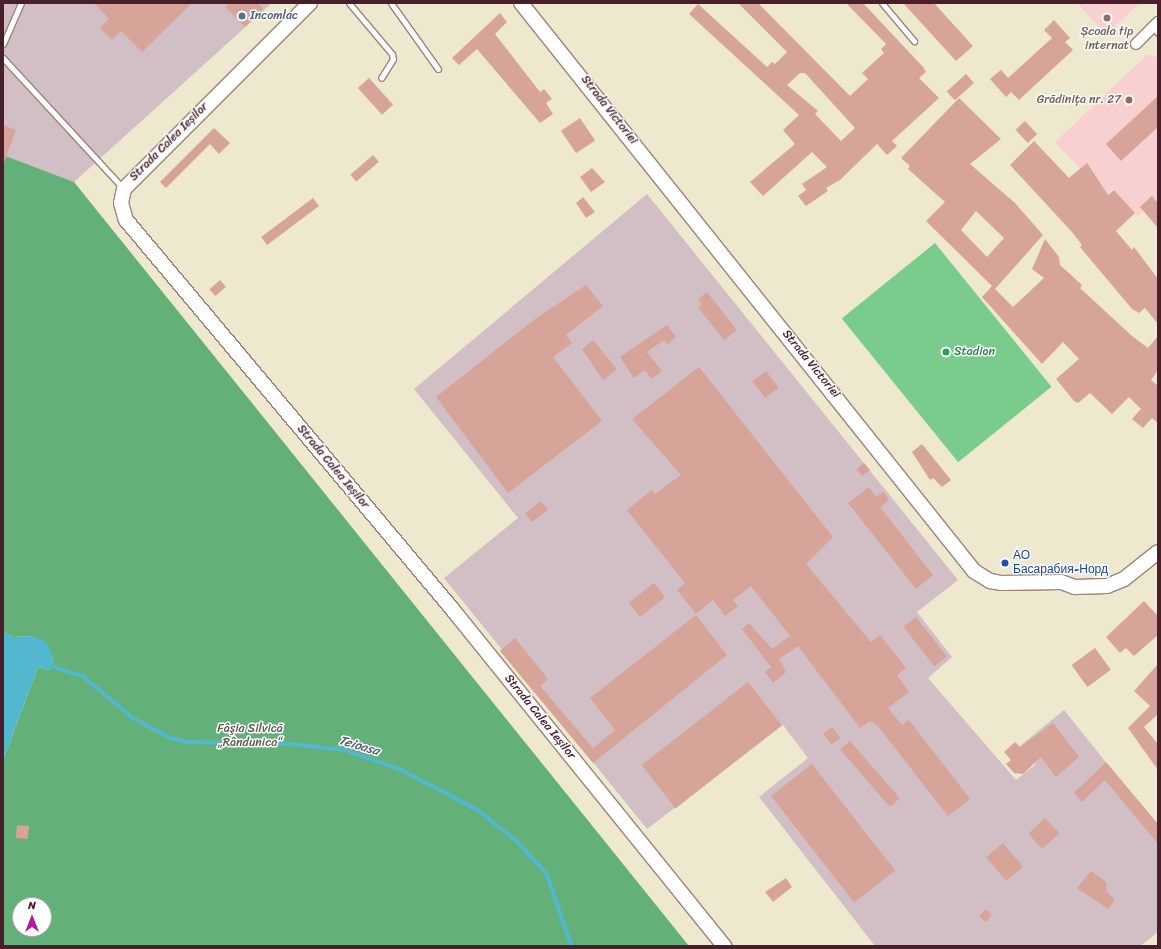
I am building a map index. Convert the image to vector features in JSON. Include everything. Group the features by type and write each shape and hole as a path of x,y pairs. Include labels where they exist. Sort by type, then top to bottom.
{"street":[{"name":"Strada Calea Ieșilor","path":"310,3 124,189 121,203 126,220 453,610 724,946"},
{"name":"Strada Victoriei","path":"521,3 974,571 990,581 1002,583 1043,582 1107,586 1124,579 1158,552"},
{"path":"1136,44 1156,27"}],"lane":[{"path":"3,44 21,3"},
{"path":"349,3 392,54 393,59 381,78"},
{"path":"391,3 438,69"},
{"path":"882,3 914,41"},
{"path":"3,58 124,189"}],"shaded area":[{"name":"Incomlac","path":"3,3 272,3 74,182 3,155"},
{"name":"Școala tip internat","path":"1077,3 1140,3 1106,34"},
{"name":"Grădinița nr. 27","path":"1148,54 1158,58 1158,199 1138,216 1113,189 1105,196 1055,142"},
{"path":"647,194 958,580 917,612 952,657 928,678 1016,780 1036,764 1020,746 1064,710 1158,827 1158,932 1140,946 875,946 759,797 808,758 783,725 647,829 444,578 518,518 414,389"}],"green space":[{"name":"Fâşia Silvică „Rândunica“","path":"3,155 74,182 689,946 3,946 3,760 38,667 49,670 54,660 32,636 13,637 3,632"},
{"name":"Stadion","path":"935,243 1051,387 958,462 842,319"}],"water":[{"path":"3,632 13,637 32,636 46,642 54,660 49,670 38,667 3,760"}],"building":[{"path":"94,3 192,3 142,52 121,31 112,40 100,28 109,19"},
{"name":"Incomlac","path":"230,3 258,3 263,9 245,27 225,7"},
{"path":"738,3 758,3 850,96 868,79 862,73 884,53 881,49 886,44 846,3 863,3 923,67 926,72 919,78 939,98 892,141 897,146 887,155 877,144 840,180 826,188 828,191 806,206 798,196 806,190 802,184 827,167 812,152 763,196 750,182 795,144 783,130 799,115 689,14 698,4 767,67 772,62 775,64 787,52","holes":["800,73 805,73 855,128 841,141 815,114 818,111 787,85"]},
{"path":"903,3 934,3 973,46 956,61"},
{"path":"500,13 507,22 495,34 540,92 544,89 552,99 546,103 553,114 540,123 477,49 459,65 452,58"},
{"path":"1054,20 1070,38 1065,42 1073,50 1019,100 1011,92 1006,97 990,79 1001,70 1008,78 1052,38 1044,30"},
{"path":"966,74 974,83 955,100 947,91"},
{"path":"369,78 393,105 382,115 358,88"},
{"path":"1158,96 1158,127 1121,161 1106,144"},
{"path":"959,98 1001,139 970,164 1015,203 1043,235 995,289 1013,307 1044,278 1032,269 1045,239 1059,257 1060,265 1082,285 1080,288 1132,336 1148,348 1158,336 1158,370 1151,380 1158,386 1158,423 1152,418 1143,428 1132,419 1141,409 1129,397 1112,414 1090,393 1078,403 1074,401 1056,379 1079,359 1063,342 1042,364 982,297 992,286 926,221 945,202 908,169 910,166 901,158","holes":["976,211 1004,238 987,257 961,230"]},
{"path":"580,118 595,140 576,153 561,131"},
{"path":"1025,121 1037,134 1028,143 1015,130"},
{"path":"3,125 16,130 4,163 3,163"},
{"path":"214,128 230,143 219,154 210,144 166,188 160,182"},
{"path":"1034,141 1069,178 1087,163 1108,195 1114,190 1135,213 1116,231 1132,250 1134,247 1158,279 1158,324 1145,308 1139,313 1132,309 1080,247 1082,245 1072,232 1010,165"},
{"path":"373,155 379,162 356,181 350,175"},
{"path":"592,168 605,182 591,192 580,177"},
{"path":"1152,196 1158,203 1158,228 1140,207"},
{"path":"583,197 595,212 586,218 576,203"},
{"path":"313,198 319,206 267,245 261,237"},
{"path":"220,280 226,287 215,296 209,289"},
{"path":"586,285 603,306 566,335 572,343 553,357 602,421 508,493 436,397 535,319"},
{"path":"707,292 737,330 724,340 698,307 702,304 698,299"},
{"path":"667,325 676,337 668,344 664,340 647,352 662,371 652,379 645,370 634,378 620,357"},
{"path":"593,340 617,369 603,380 582,349"},
{"path":"699,367 833,537 806,564 871,642 880,635 906,668 897,675 909,692 888,708 902,725 909,720 970,799 948,816 877,725 870,721 860,728 798,646 779,659 786,672 773,683 765,672 771,667 742,629 749,623 772,649 790,636 751,586 733,600 738,606 725,616 713,600 696,614 677,590 685,583 627,510 652,490 655,494 681,475 632,419"},
{"path":"766,371 779,388 765,398 752,381"},
{"path":"922,444 951,480 942,487 933,478 930,480 912,452"},
{"path":"864,463 870,470 862,476 856,470"},
{"path":"869,487 876,497 883,492 889,500 880,507 933,575 916,589 848,503"},
{"path":"541,501 548,510 532,522 525,513"},
{"path":"654,583 665,597 640,617 629,603"},
{"path":"1144,601 1158,616 1158,635 1134,656 1126,648 1120,653 1106,637"},
{"path":"696,615 727,655 593,763 500,651 515,638 548,679 540,686 593,748 615,730 590,698"},
{"path":"916,617 947,656 934,666 903,627"},
{"path":"1095,648 1111,670 1087,687 1072,665"},
{"path":"1158,664 1158,714 1144,727 1158,744 1158,770 1128,728 1150,706 1134,691"},
{"path":"748,682 782,725 675,808 642,765"},
{"path":"1053,723 1079,757 1056,777 1041,757 1023,774 1014,773 1006,764 1011,760 1004,752 1015,742 1020,747"},
{"path":"832,727 840,738 831,745 823,733"},
{"path":"850,741 900,798 890,807 840,750"},
{"path":"1106,762 1158,824 1158,844 1105,780 1082,802 1074,793"},
{"path":"812,764 895,870 854,902 771,796"},
{"path":"1045,818 1059,833 1043,849 1028,834"},
{"path":"17,825 29,826 28,839 16,838"},
{"path":"1003,843 1023,867 1006,881 986,857"},
{"path":"1091,871 1106,882 1107,892 1115,900 1108,909 1077,888"},
{"path":"786,878 792,887 773,902 765,892"},
{"path":"986,909 992,915 986,922 979,916"}],"waterway":[{"name":"Teioasa","path":"51,666 84,677 133,718 171,738 187,742 289,744 345,750 400,769 478,810 517,841 547,874 572,946"}],"place":[{"name":"Incomlac","path":"242,16"},
{"name":"Școala tip internat","path":"1107,18"},
{"name":"Grădinița nr. 27","path":"1129,100"},
{"name":"Stadion","path":"946,352"},
{"name":"АО Басарабия-Норд","path":"1005,563"}]}
